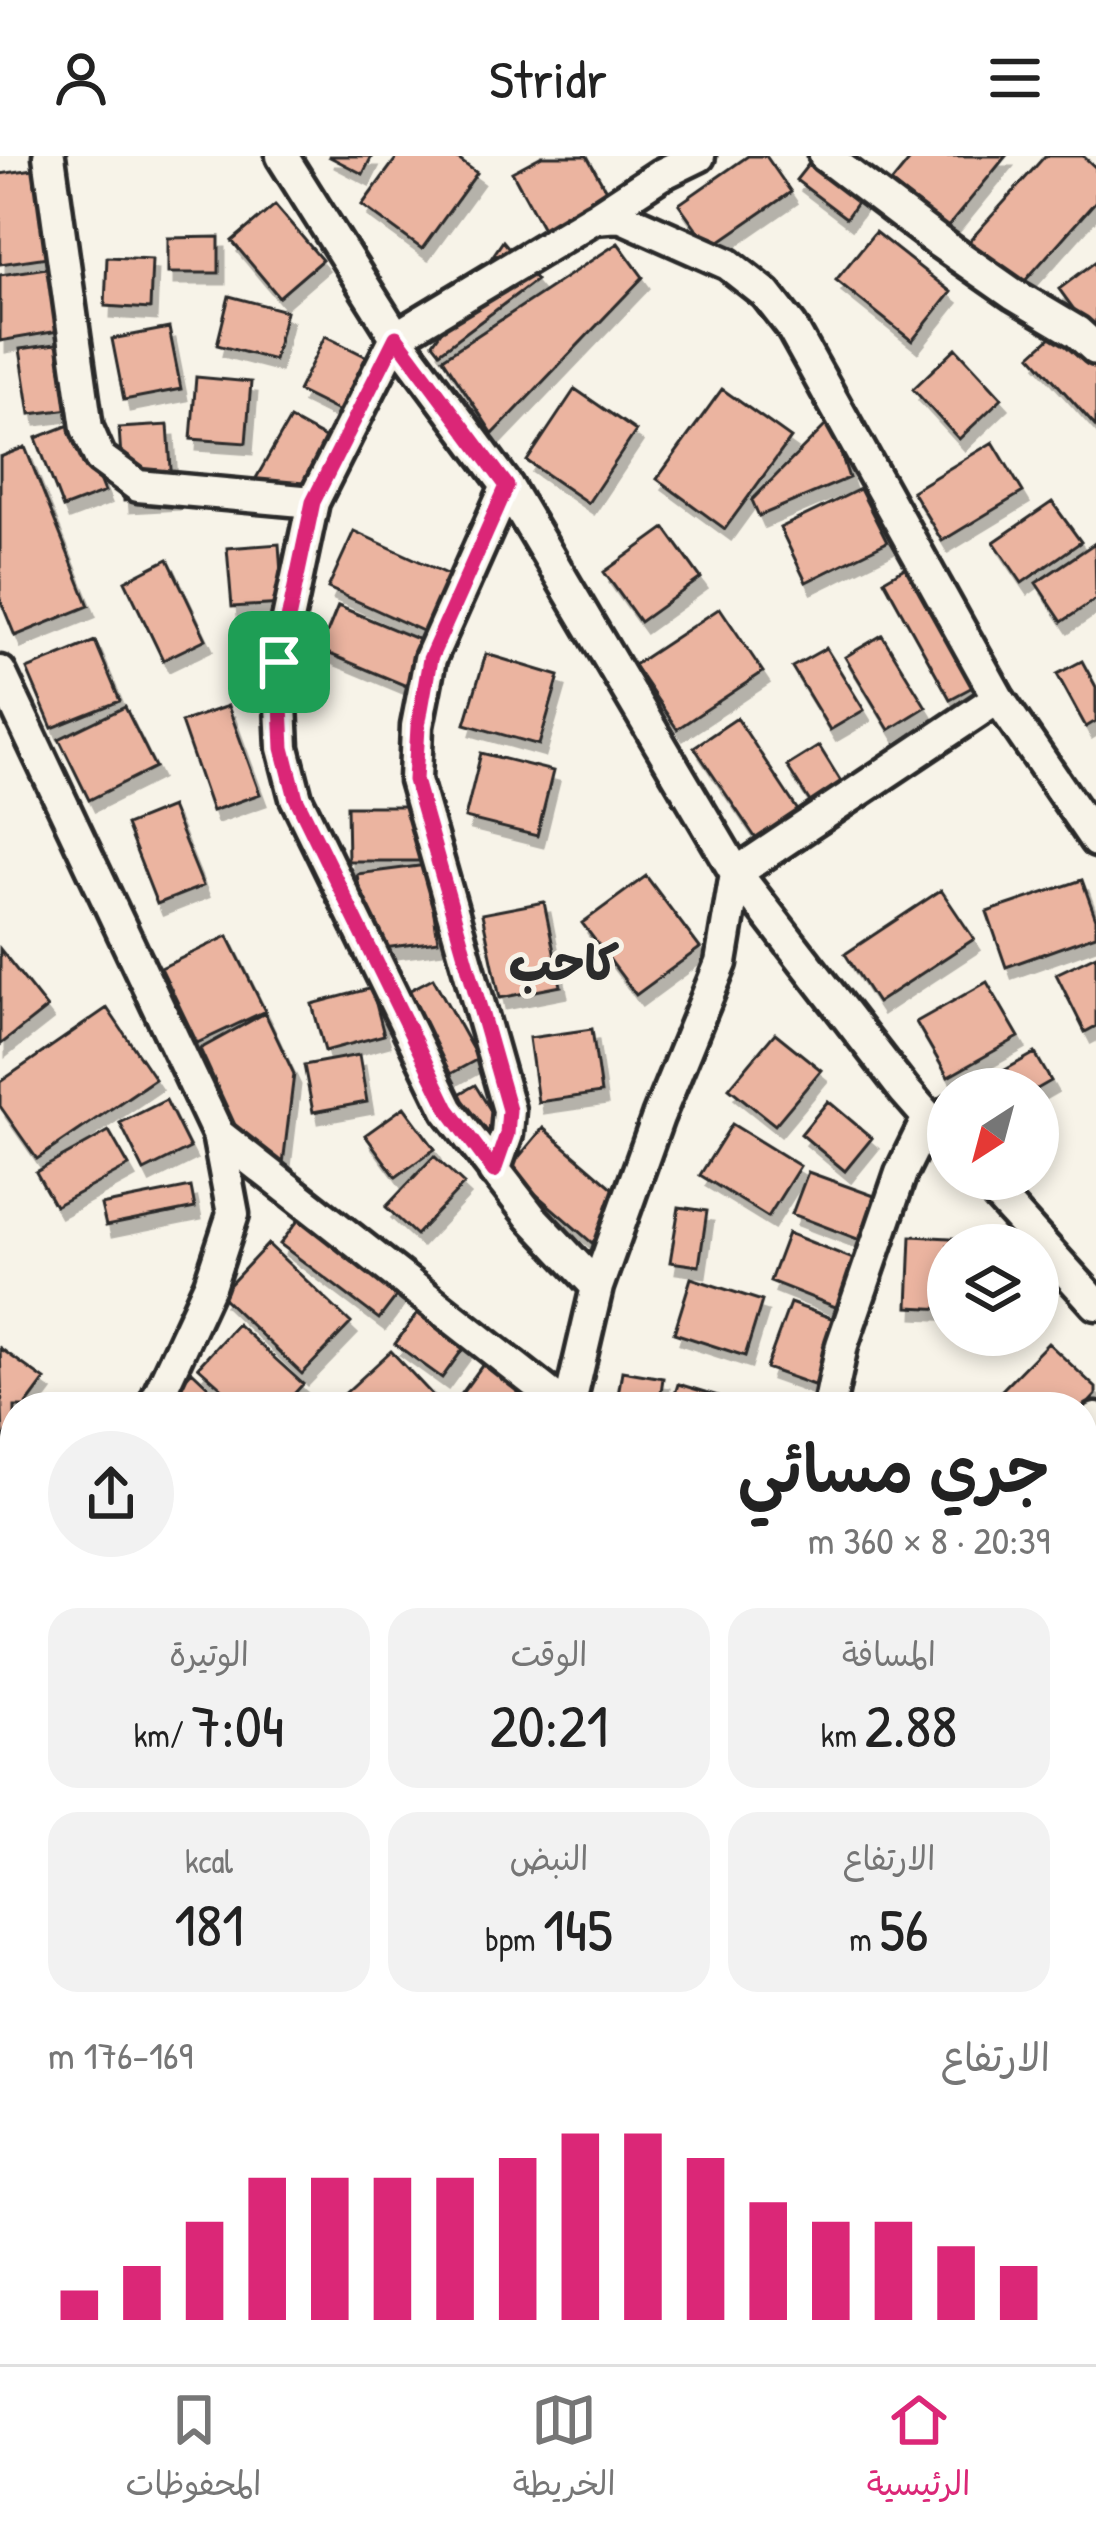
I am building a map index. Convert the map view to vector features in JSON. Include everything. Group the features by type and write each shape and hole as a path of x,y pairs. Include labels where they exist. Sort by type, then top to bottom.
{"street":[{"path":"49,156 87,428 100,458 138,485 313,502"},
{"path":"282,156 396,337 507,486 736,874 927,1115"},
{"path":"597,1287 494,1171 448,1109 296,798 283,748 279,662 313,502 396,337 660,175 699,156"},
{"path":"825,156 940,243 1096,349"},
{"path":"594,218 620,216 728,265 766,293 791,326 998,698 1096,841"},
{"path":"494,1171 507,1134 509,1110 415,780 418,726 430,659 507,486"},
{"path":"0,672 12,736 218,1134 233,1214 210,1284 160,1392"},
{"path":"572,1392 597,1287 658,1117 721,963 736,874 998,698"},
{"path":"218,1134 549,1392"},
{"path":"832,1392 842,1345 901,1173 927,1142"},
{"path":"1002,1200 1096,1304"}],"building":[{"path":"328,156 372,156 363,174"},
{"path":"398,156 454,156 477,173 422,249 362,205"},
{"path":"542,156 587,156 611,199 546,234 512,172"},
{"path":"748,156 766,156 791,192 710,248 679,204"},
{"path":"815,156 869,186 846,218 796,180"},
{"path":"913,156 1006,156 947,228 891,183"},
{"path":"1045,156 1083,156 1096,168 1096,201 1016,291 965,246"},
{"path":"47,167 61,255 0,264 0,174"},
{"path":"275,205 322,260 279,297 232,241"},
{"path":"875,232 951,292 912,341 836,280"},
{"path":"219,237 219,273 168,273 168,238"},
{"path":"503,241 536,280 440,352 433,343"},
{"path":"618,243 643,277 493,434 443,358"},
{"path":"107,257 152,259 150,309 105,306"},
{"path":"1096,264 1096,340 1059,289"},
{"path":"60,266 70,329 0,341 0,275"},
{"path":"229,296 286,311 274,360 217,345"},
{"path":"169,328 181,389 124,400 112,339"},
{"path":"1060,329 1096,370 1096,427 1031,355"},
{"path":"325,336 371,359 344,414 298,391"},
{"path":"70,342 79,408 30,414 20,349"},
{"path":"956,348 1002,398 959,439 913,389"},
{"path":"196,377 251,382 246,443 191,439"},
{"path":"575,389 636,431 588,503 527,461"},
{"path":"722,389 791,438 725,529 657,479"},
{"path":"290,419 332,442 297,504 255,480"},
{"path":"830,421 849,478 759,516 752,500"},
{"path":"77,422 105,492 63,508 36,438"},
{"path":"168,425 173,498 124,501 119,428"},
{"path":"993,442 1023,492 942,541 912,491"},
{"path":"25,447 89,606 15,636 0,599 0,457"},
{"path":"860,489 887,542 806,582 780,528"},
{"path":"1052,502 1081,542 1022,583 994,542"},
{"path":"665,528 701,578 640,622 604,572"},
{"path":"354,531 460,580 434,636 328,588"},
{"path":"1095,543 1096,599 1062,622 1036,583"},
{"path":"279,544 283,604 232,607 227,548"},
{"path":"168,559 206,639 163,660 125,581"},
{"path":"915,562 982,682 950,699 884,580"},
{"path":"338,606 434,646 416,690 320,650"},
{"path":"720,608 763,672 677,729 634,665"},
{"path":"882,635 926,707 889,730 845,657"},
{"path":"95,641 120,701 52,728 27,669"},
{"path":"826,648 864,710 830,730 792,667"},
{"path":"486,654 559,676 539,745 465,724"},
{"path":"1082,661 1096,687 1096,721 1086,727 1057,674"},
{"path":"228,706 260,794 212,811 181,722"},
{"path":"125,707 155,767 89,800 59,739"},
{"path":"737,718 799,812 757,840 694,747"},
{"path":"819,746 845,788 814,808 787,766"},
{"path":"481,753 553,771 537,836 465,818"},
{"path":"347,806 420,806 420,861 348,861"},
{"path":"171,807 203,886 157,904 126,825"},
{"path":"427,865 438,941 368,950 357,874"},
{"path":"646,876 700,948 636,995 582,923"},
{"path":"1082,880 1096,919 1096,935 1006,967 987,912"},
{"path":"941,890 974,939 877,1003 845,954"},
{"path":"544,902 561,986 500,998 482,914"},
{"path":"228,936 265,1011 197,1043 161,968"},
{"path":"0,949 47,1008 0,1045"},
{"path":"1096,955 1096,1026 1085,1032 1056,974"},
{"path":"433,978 478,1059 428,1086 382,1005"},
{"path":"987,982 1019,1037 964,1068 943,1068 916,1022"},
{"path":"372,988 384,1035 325,1051 312,1004"},
{"path":"107,1008 155,1079 37,1159 0,1106 0,1082"},
{"path":"265,1013 294,1074 283,1164 246,1149 200,1049"},
{"path":"592,1029 601,1093 538,1102 529,1038"},
{"path":"775,1033 821,1070 775,1125 729,1088"},
{"path":"1035,1053 1044,1068 1009,1068"},
{"path":"359,1055 367,1102 313,1112 304,1065"},
{"path":"475,1085 506,1135 479,1151 449,1100"},
{"path":"166,1100 190,1148 144,1171 120,1123"},
{"path":"828,1101 872,1138 845,1171 801,1134"},
{"path":"404,1107 435,1149 396,1177 365,1135"},
{"path":"732,1124 800,1166 768,1217 700,1175"},
{"path":"543,1128 628,1201 592,1243 508,1170"},
{"path":"109,1131 129,1166 55,1206 36,1172"},
{"path":"434,1156 464,1184 416,1235 386,1207"},
{"path":"808,1172 877,1197 860,1240 792,1214"},
{"path":"191,1187 195,1208 106,1226 101,1205"},
{"path":"679,1207 707,1211 699,1266 670,1262"},
{"path":"306,1210 405,1285 379,1319 280,1244"},
{"path":"788,1233 871,1266 853,1314 770,1281"},
{"path":"911,1236 927,1237 927,1308 908,1307"},
{"path":"268,1244 351,1323 302,1374 220,1295"},
{"path":"691,1278 762,1301 745,1356 674,1333"},
{"path":"790,1303 845,1323 822,1388 766,1368"},
{"path":"424,1304 471,1338 442,1378 395,1344"},
{"path":"237,1324 303,1384 296,1392 226,1392 198,1367"},
{"path":"0,1348 45,1380 36,1392 1,1392"},
{"path":"391,1351 430,1392 347,1392"},
{"path":"1059,1353 1096,1392 1000,1392 1035,1356"},
{"path":"489,1356 534,1392 463,1392"},
{"path":"192,1371 214,1392 173,1392"},
{"path":"622,1371 663,1378 661,1392 618,1392"},
{"path":"678,1384 705,1392 676,1392"}],"district":[{"name":"كاحب","path":"564,963"}],"route":[{"path":"396,337 507,486 430,659 418,726 415,780 509,1110 507,1134 494,1171 448,1109 296,798 283,748 279,662 313,502 396,337"}]}
